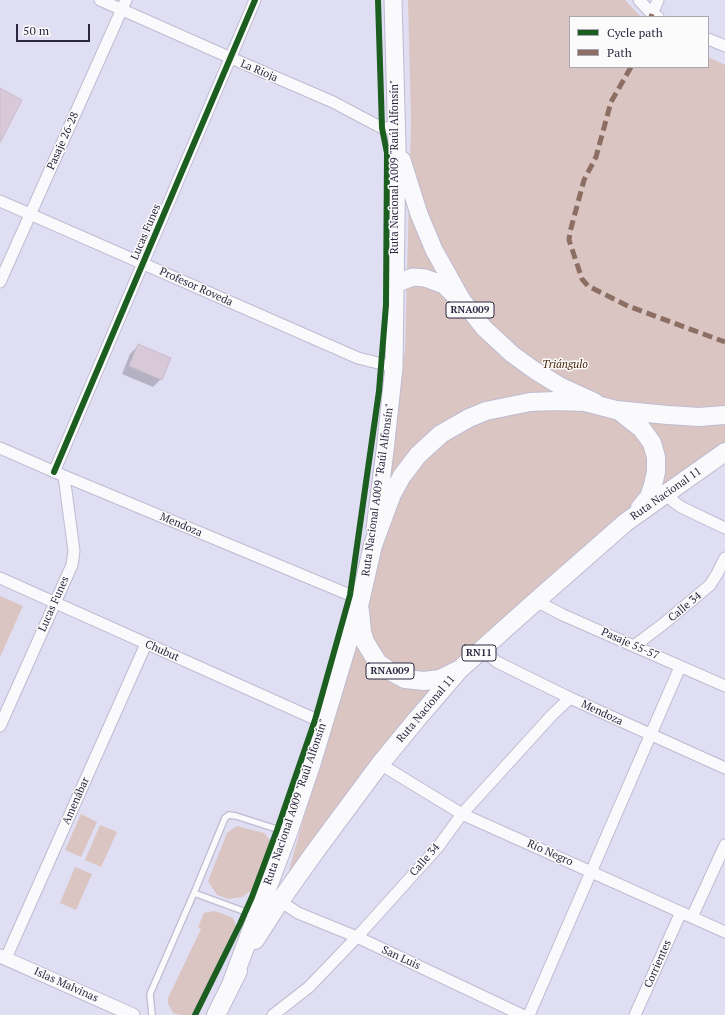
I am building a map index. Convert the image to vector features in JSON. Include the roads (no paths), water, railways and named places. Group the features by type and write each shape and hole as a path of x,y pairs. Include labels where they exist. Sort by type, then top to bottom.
{"highway":[{"name":"RNA009","path":"372,545 392,494 402,476 429,444 441,434 486,411 530,402 556,401 585,402 616,410 699,417 725,415"},
{"name":"RNA009","path":"616,410 633,420 642,429 652,443 656,457 654,485 649,497 626,522"},
{"name":"Ruta Nacional 11","path":"216,1015 256,938 280,901 380,764 460,669 626,522 725,452"},
{"name":"Ruta Nacional A009 \"Raúl Alfonsín\"","path":"232,982 288,833 312,762 359,606 372,545"},
{"name":"RNA009","path":"359,606 360,620 365,642 378,663 390,672 406,679 424,681 440,679 460,669"}],"main road":[{"name":"Ruta Nacional A009 \"Raúl Alfonsín\"","path":"372,545 385,451 394,367 398,146 393,0"},
{"name":"RNA009","path":"398,146 419,214 434,250 454,287 484,328 512,354 534,370 560,386 616,410"},
{"path":"395,284 413,277 425,278 444,285 471,311"}],"street":[{"name":"La Rioja","path":"100,0 124,5 231,58 333,102 382,128 397,128"},
{"name":"Lucas Funes","path":"0,726 3,710 72,565 74,550 59,474 143,264 255,0"},
{"path":"639,0 655,16"},
{"path":"655,16 658,0"},
{"name":"Pasaje 26-28","path":"0,282 124,5"},
{"path":"709,39 725,46"},
{"name":"Profesor Roveda","path":"0,201 358,358 394,367"},
{"name":"Mendoza","path":"0,448 350,595 359,606"},
{"path":"667,493 680,507 723,524"},
{"name":"Calle 34","path":"634,646 710,585 725,558"},
{"name":"Chubut","path":"0,578 324,723"},
{"name":"Pasaje 55-57","path":"536,601 563,615 725,686"},
{"name":"Amenábar","path":"3,957 146,644"},
{"name":"Mendoza","path":"482,650 497,662 570,698 725,768"},
{"path":"529,1015 680,666"},
{"name":"Calle 34","path":"273,1015 309,987 357,937 438,847 462,814 552,715 570,698"},
{"name":"Río Negro","path":"380,764 462,814 725,932"},
{"path":"692,917 725,845"},
{"name":"San Luis","path":"280,901 298,913 357,937 522,1015"},
{"name":"Corrientes","path":"635,1015 681,912"},
{"name":"Islas Malvinas","path":"3,957 133,1015"}],"lane":[{"path":"152,1015 150,994 194,893 224,818 230,815 236,816 288,833"},
{"path":"194,893 256,915"}],"park label":[{"name":"Triángulo","path":"565,365"}]}
